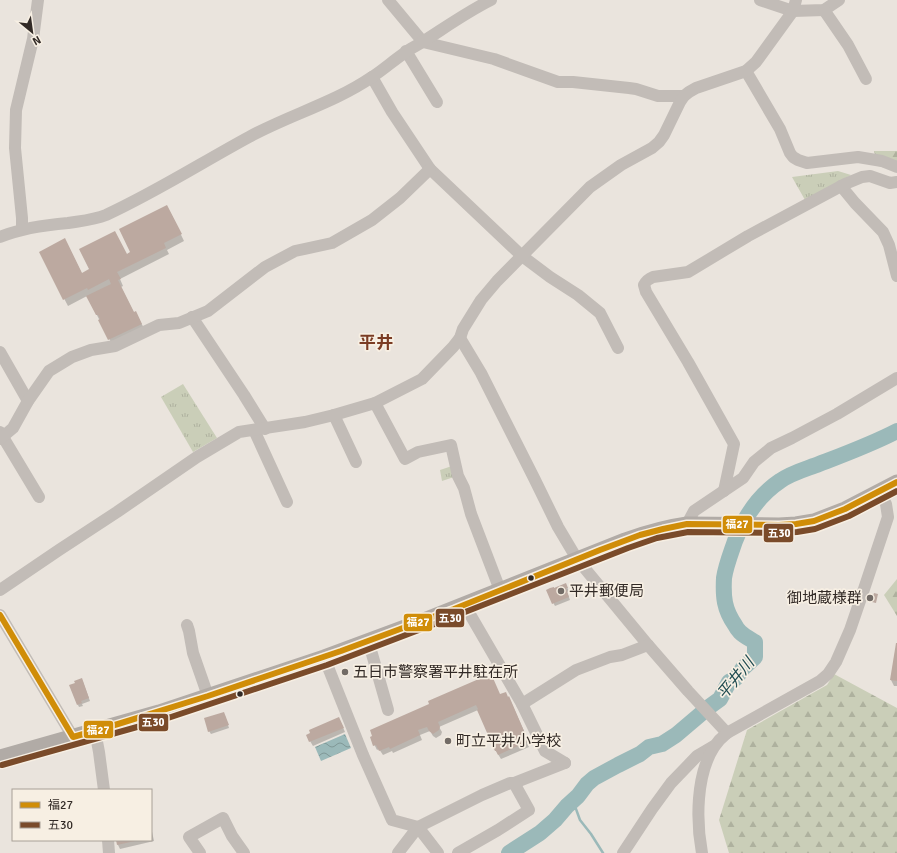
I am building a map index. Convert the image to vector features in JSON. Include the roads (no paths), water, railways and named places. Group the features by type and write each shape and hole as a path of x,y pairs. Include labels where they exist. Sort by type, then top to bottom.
{"main road":[{"path":"0,757 158,712 324,657 429,618 625,540 649,532 687,524 779,525 814,521 845,509 897,482"}],"street":[{"path":"22,229 15,148 16,110 33,39 38,0"},
{"path":"388,0 423,42 494,59 558,82 573,82 629,88 658,96 684,96"},
{"path":"0,237 22,229 90,220 104,216 144,196 250,136 338,97 372,77 406,51 423,42 458,18 491,0"},
{"path":"760,0 824,10 839,0"},
{"path":"0,590 197,457 239,432 305,422 334,415 375,403 422,379 460,338 463,329 481,300 497,281 590,188 621,164 652,148 659,142 684,96 696,88 746,71 756,62 794,6"},
{"path":"824,10 848,44 866,78"},
{"path":"406,51 436,102"},
{"path":"746,71 780,129 793,157 807,163 858,157 882,160 897,167"},
{"path":"372,77 392,112 430,169 522,256 550,277 578,295 600,313 618,348"},
{"path":"39,497 1,436 13,428 28,401 49,371 72,358 91,350 115,346 159,325 179,323 208,311 265,267 295,251 332,243 372,220 400,198 430,169"},
{"path":"724,491 734,444 688,362 646,292 644,285 648,278 688,272 748,236 841,186 862,177 870,176 890,183 897,182"},
{"path":"841,186 883,232 889,244 897,276"},
{"path":"192,317 244,394 287,502"},
{"path":"460,338 481,373 558,527 577,559 648,645 727,733"},
{"path":"0,352 28,401"},
{"path":"687,524 694,511 743,478 754,462 771,448 837,414 897,378"},
{"path":"375,403 405,459 418,452 451,445 458,476 464,488 471,514 500,590"},
{"path":"334,415 356,462"},
{"path":"702,853 699,824 700,790 709,756 721,738 727,733 820,681 828,674 836,662 864,592 888,517 886,504 879,492"},
{"path":"398,853 418,827 482,795 565,763 545,751 522,704 464,604"},
{"path":"0,615 73,737"},
{"path":"185,633 208,696"},
{"path":"368,640 388,710"},
{"path":"522,704 576,670 648,645"},
{"path":"324,657 363,755 392,820 418,827 438,853"},
{"path":"94,731 99,752 104,789"},
{"path":"623,853 671,783 697,756 715,746"},
{"path":"458,853 529,810 514,783"},
{"path":"200,853 188,838 223,818 232,836 244,853"},
{"path":"108,841 109,853"}],"water":[{"path":"345,734 351,748 321,761 315,747"}],"waterway":[{"name":"平井川","path":"509,853 540,833 555,820 594,778 640,754 649,747 662,744 676,735 720,699 729,682 736,678 743,668 755,657 755,642 736,628 728,614 724,597 724,578 735,541 743,524 765,493 780,481 799,471 858,449 897,431"},
{"path":"567,806 576,809 580,820 603,853"}],"place":[{"name":"平井郵便局","path":"561,591"},
{"name":"御地蔵様群","path":"870,598"},
{"name":"五日市警察署平井駐在所","path":"345,672"},
{"name":"町立平井小学校","path":"448,741"}],"district":[{"name":"平井","path":"376,342"}]}
